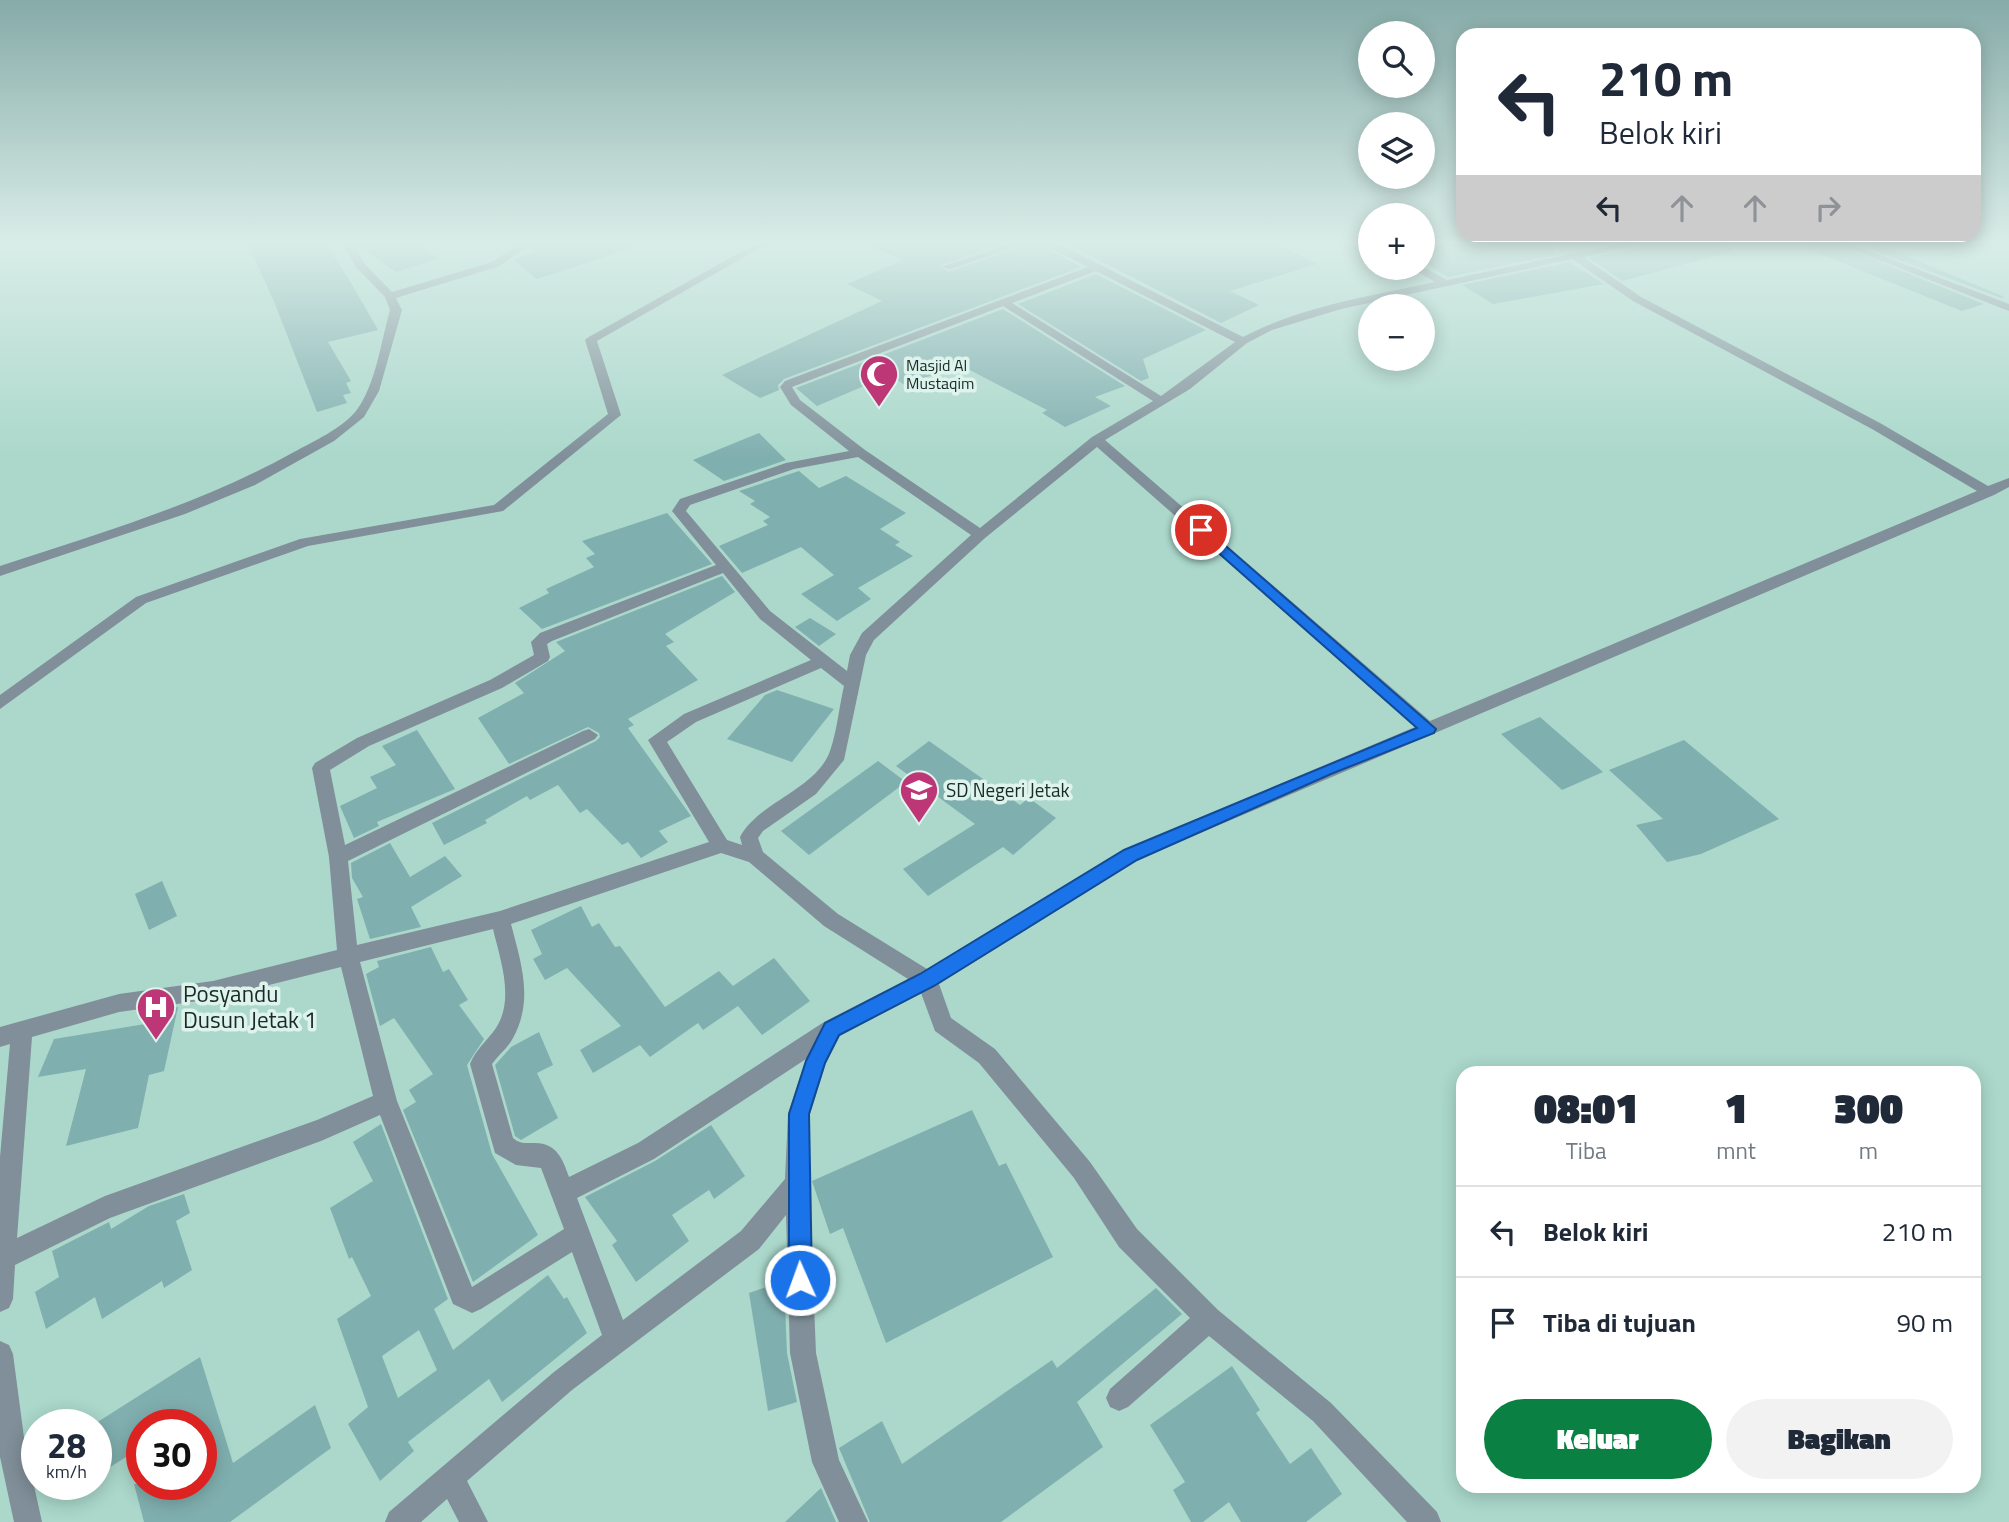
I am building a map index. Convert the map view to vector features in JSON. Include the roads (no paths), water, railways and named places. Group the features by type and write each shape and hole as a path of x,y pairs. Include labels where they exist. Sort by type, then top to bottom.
{"street":[{"path":"0,571 180,511 250,482 329,438 360,414 373,391 395,315"},
{"path":"0,703 141,600 305,542 498,508 615,415 592,340 636,315"},
{"path":"969,315 916,333 786,387 794,402 860,453 980,535"},
{"path":"1024,315 1161,401"},
{"path":"1191,315 1244,341"},
{"path":"755,856 749,837 757,826 810,789 838,755 858,655 868,637 980,535 1097,440 1217,365 1244,341 1283,321 1308,315"},
{"path":"1667,315 1852,413 1989,492"},
{"path":"1097,440 1429,729"},
{"path":"851,683 765,615 680,511 685,502 791,466 860,453"},
{"path":"563,1193 646,1151 832,1029 927,980 1130,855 2009,482"},
{"path":"578,1234 484,1294 472,1300 462,1295 386,1101 348,956 338,857 321,768 333,757 517,673 542,657 539,642 546,637 725,567"},
{"path":"721,846 657,740 690,718 822,661"},
{"path":"338,857 589,735"},
{"path":"0,1298 11,1034 119,1003 213,990 500,919 721,846 755,856 831,920 927,980 943,1024 987,1056 1082,1170 1128,1238 1209,1319 1322,1412 1427,1522"},
{"path":"500,919 517,995 506,1030 484,1053 481,1064 503,1145 517,1154 537,1152 548,1157 617,1340"},
{"path":"832,1029 816,1061 799,1114 797,1183 803,1353 826,1462 854,1522"},
{"path":"1,1259 105,1208 321,1130 386,1101"},
{"path":"399,1522 563,1381 750,1240 797,1183"},
{"path":"1119,1398 1209,1319"},
{"path":"0,1354 11,1446 28,1522"},
{"path":"451,1479 474,1522"}],"place":[{"name":"Masjid Al Mustaqim","path":"879,408"},
{"name":"SD Negeri Jetak","path":"919,824"},
{"name":"Posyandu Dusun Jetak 1","path":"156,1041"}]}
